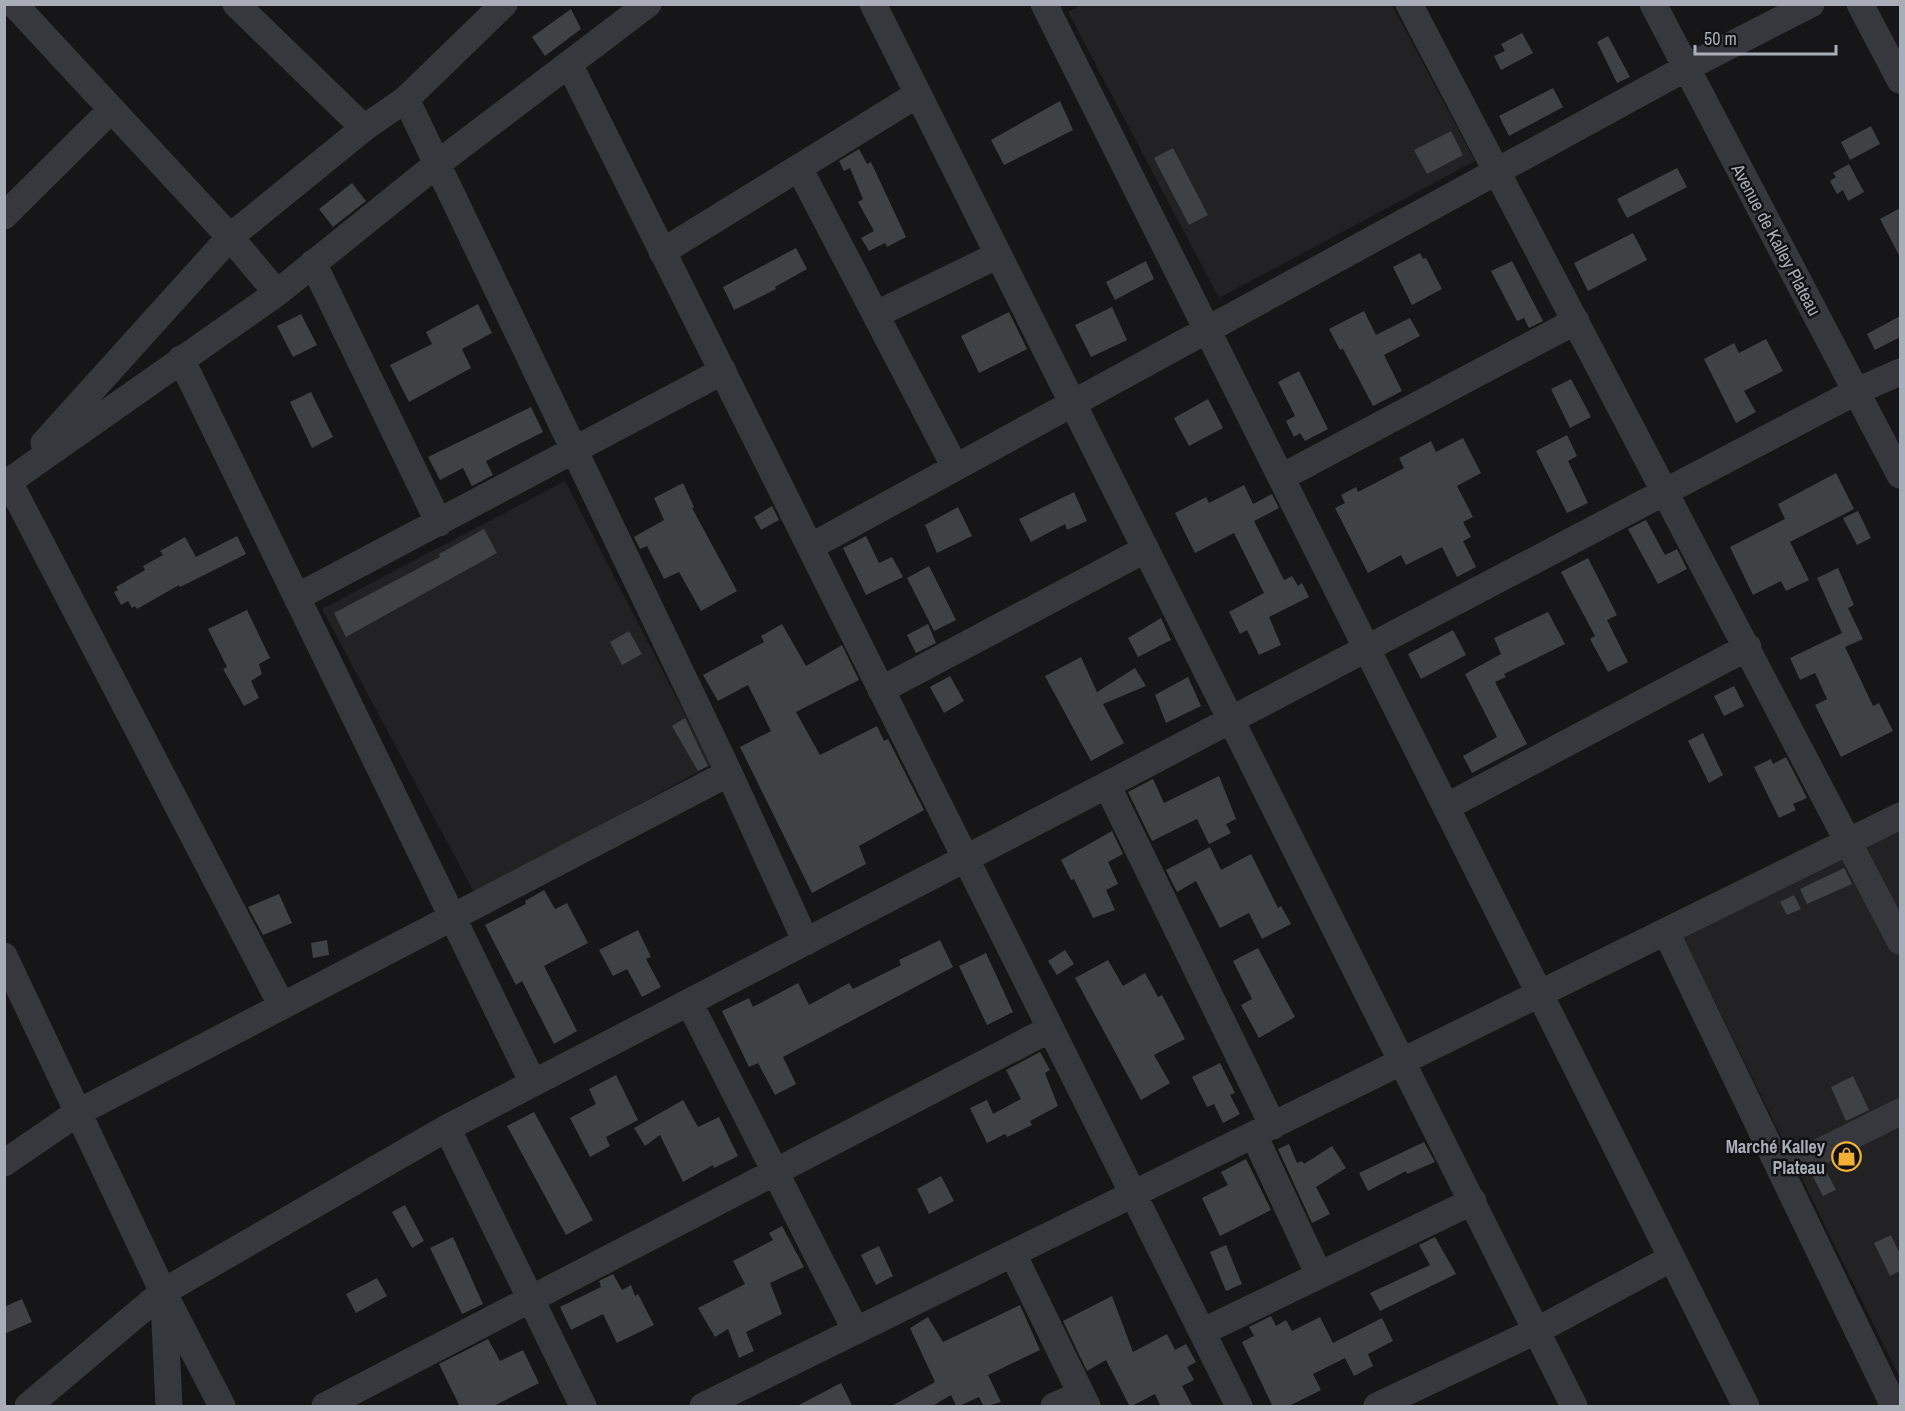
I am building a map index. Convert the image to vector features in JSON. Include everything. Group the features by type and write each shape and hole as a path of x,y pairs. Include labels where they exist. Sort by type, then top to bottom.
{"street":[{"path":"4,12 14,4 110,111 230,237 277,293"},
{"path":"236,4 364,128"},
{"path":"7,484 277,293 437,164 648,4"},
{"path":"873,4 1538,1330 1574,1407"},
{"path":"1409,4 1850,841 1900,941"},
{"name":"Avenue de Kalley Plateau","path":"1653,4 1900,475"},
{"path":"810,547 1686,68 1811,4"},
{"path":"1860,4 1900,80"},
{"path":"7,484 230,237 364,128 406,99 497,7"},
{"path":"1051,7 1208,329 1746,1407"},
{"path":"569,64 1239,1407"},
{"path":"662,252 918,94"},
{"path":"406,99 572,452 729,773 806,942"},
{"path":"4,216 110,111"},
{"path":"799,168 955,467"},
{"path":"877,314 998,255"},
{"path":"313,263 439,523"},
{"path":"1282,477 1576,321"},
{"path":"181,359 533,1083"},
{"path":"297,597 723,371"},
{"path":"28,1407 163,1292 447,1128 690,1004 964,857 1232,720 1856,392 1900,372"},
{"path":"7,484 282,1006"},
{"path":"881,690 1146,549"},
{"path":"1446,807 1748,647"},
{"path":"4,1162 77,1113 729,773"},
{"path":"1107,785 1263,1130 1320,1275"},
{"path":"702,1407 1900,816"},
{"path":"1666,932 1894,1407"},
{"path":"4,956 163,1292 222,1407"},
{"path":"690,1004 856,1331"},
{"path":"325,1407 1050,1029"},
{"path":"1781,1171 1900,1112"},
{"path":"447,1128 583,1407"},
{"path":"1202,1332 1473,1201"},
{"path":"1013,1254 1084,1400 1054,1407"},
{"path":"1377,1407 1538,1330 1672,1258"},
{"path":"163,1292 170,1407"}],"shaded area":[{"path":"1083,4 1392,5 1475,161 1219,298 1068,12"},
{"path":"565,481 711,765 475,894 322,609"},
{"name":"Marché Kalley Plateau","path":"1900,828 1900,1378 1683,937"}],"building":[{"path":"571,9 581,29 545,56 532,37"},
{"path":"1522,33 1533,53 1501,70 1494,56 1505,51 1501,44"},
{"path":"1608,36 1630,77 1617,83 1597,42"},
{"path":"1553,88 1563,107 1509,136 1499,116"},
{"path":"1060,101 1073,130 1004,165 991,140"},
{"path":"1871,126 1880,144 1850,160 1841,142"},
{"path":"1451,131 1463,155 1427,174 1414,150"},
{"path":"1173,148 1208,215 1189,225 1154,158"},
{"path":"859,149 867,164 871,162 906,237 887,247 885,243 869,251 861,238 874,231 858,202 863,199 850,168 844,171 839,161"},
{"path":"1849,164 1864,192 1848,201 1843,190 1837,194 1830,181 1836,177 1833,173"},
{"path":"1677,168 1687,187 1627,218 1617,199"},
{"path":"352,183 366,201 333,227 319,209"},
{"path":"1900,208 1900,257 1880,219"},
{"path":"1633,233 1647,260 1588,291 1574,263"},
{"path":"796,248 807,269 775,287 776,289 734,310 723,287"},
{"path":"1420,253 1423,259 1426,258 1442,289 1412,305 1393,267"},
{"path":"1146,261 1154,279 1115,300 1106,282"},
{"path":"1512,261 1543,321 1529,328 1524,318 1517,321 1491,271"},
{"path":"478,304 492,333 462,349 471,368 409,402 390,365 432,344 426,332"},
{"path":"1112,307 1127,340 1091,357 1075,325"},
{"path":"1364,311 1376,335 1410,318 1420,336 1384,355 1402,391 1373,406 1343,349 1340,350 1329,329"},
{"path":"1009,312 1027,349 979,373 961,336"},
{"path":"301,314 317,345 293,357 277,326"},
{"path":"1900,316 1900,337 1875,350 1867,334"},
{"path":"1766,339 1783,371 1744,391 1756,412 1736,423 1704,359 1734,343 1739,353"},
{"path":"1299,371 1328,429 1305,441 1300,433 1294,437 1286,421 1295,416 1278,382"},
{"path":"1571,379 1591,417 1570,428 1551,389"},
{"path":"311,392 333,437 312,448 290,402"},
{"path":"1208,399 1223,428 1189,446 1174,418"},
{"path":"531,407 543,432 486,461 493,475 472,486 463,468 440,480 428,457"},
{"path":"1567,435 1577,456 1568,461 1588,503 1567,513 1536,451"},
{"path":"1463,438 1481,473 1457,486 1473,517 1463,522 1471,537 1463,541 1476,567 1457,577 1442,547 1406,565 1401,555 1368,573 1335,508 1345,503 1341,495 1356,487 1358,492 1404,468 1399,458 1431,441 1436,452"},
{"path":"1836,473 1854,509 1790,542 1809,580 1786,591 1781,581 1753,595 1730,547 1785,519 1778,504"},
{"path":"683,483 694,507 692,508 737,591 701,611 679,572 664,579 647,546 640,549 634,537 664,520 654,498"},
{"path":"1244,485 1253,504 1272,494 1279,508 1254,521 1284,580 1292,576 1298,586 1302,583 1309,597 1269,617 1281,645 1259,655 1247,630 1240,634 1229,612 1264,593 1234,533 1195,553 1175,513 1206,497 1209,503"},
{"path":"1074,492 1087,521 1067,530 1065,524 1031,542 1019,519"},
{"path":"772,506 779,520 761,530 754,517"},
{"path":"958,507 972,536 937,553 925,525"},
{"path":"1858,511 1871,538 1857,545 1843,518"},
{"path":"1646,520 1665,555 1677,549 1687,569 1658,584 1628,529"},
{"path":"484,529 497,553 346,637 334,613 440,557 439,554"},
{"path":"237,536 246,554 180,587 179,585 137,609 135,606 132,608 128,601 121,605 114,592 118,590 116,587 145,570 143,566 163,555 160,551 185,537 196,557"},
{"path":"866,536 879,563 892,557 903,577 866,595 843,548"},
{"path":"1588,558 1617,615 1607,620 1628,662 1608,672 1590,639 1595,636 1561,572"},
{"path":"929,566 956,620 934,631 907,578"},
{"path":"1838,568 1854,605 1848,608 1863,639 1845,647 1873,706 1879,703 1893,731 1841,757 1815,705 1827,699 1815,673 1800,680 1790,658 1842,633 1817,578"},
{"path":"247,610 270,658 259,664 262,674 251,681 259,698 244,706 223,669 227,667 208,629"},
{"path":"1548,612 1565,644 1504,674 1506,677 1495,682 1527,744 1472,773 1463,756 1497,737 1465,674 1501,654 1494,638"},
{"path":"1161,618 1171,640 1138,657 1128,638"},
{"path":"782,624 806,666 842,645 859,680 796,712 820,755 877,726 884,741 888,739 924,810 859,846 866,864 812,893 740,747 771,731 748,685 718,701 703,675 764,642 761,636"},
{"path":"928,624 936,643 916,653 907,635"},
{"path":"1453,630 1466,655 1421,679 1408,654"},
{"path":"629,631 642,654 622,665 610,642"},
{"path":"1081,657 1097,692 1135,668 1146,686 1103,704 1124,743 1091,761 1045,676"},
{"path":"950,676 964,701 944,713 930,687"},
{"path":"1188,677 1201,706 1166,723 1155,695"},
{"path":"1734,686 1744,706 1724,716 1714,696"},
{"path":"685,718 708,766 698,771 672,726"},
{"path":"1703,733 1723,775 1709,783 1688,741"},
{"path":"1786,757 1807,798 1793,804 1796,810 1779,818 1754,767 1771,759 1773,764"},
{"path":"1219,776 1236,819 1226,824 1231,833 1209,844 1197,819 1152,841 1128,792 1153,779 1164,803"},
{"path":"1112,831 1123,854 1108,862 1118,884 1106,890 1115,910 1093,918 1074,879 1071,880 1061,860"},
{"path":"1210,847 1221,870 1251,854 1278,908 1281,906 1291,924 1262,939 1249,913 1220,928 1196,881 1177,892 1166,870"},
{"path":"1844,868 1852,884 1807,904 1800,889"},
{"path":"544,890 555,909 567,903 588,943 544,966 577,1031 554,1044 522,981 516,985 485,925 526,904 525,901"},
{"path":"279,894 292,923 263,935 248,907"},
{"path":"1794,895 1801,909 1787,915 1780,902"},
{"path":"638,930 651,957 646,959 661,987 642,997 627,969 613,976 599,950"},
{"path":"327,940 329,955 313,958 311,943"},
{"path":"940,940 953,967 783,1057 796,1084 775,1095 758,1063 749,1067 722,1011 749,998 753,1007 798,983 809,1005 849,983 853,989 901,965 899,960"},
{"path":"1258,948 1295,1017 1259,1038 1241,1005 1252,999 1233,961"},
{"path":"1065,950 1074,964 1057,975 1048,961"},
{"path":"986,953 1013,1012 987,1025 959,966"},
{"path":"1108,960 1123,986 1145,973 1158,997 1162,995 1185,1039 1154,1055 1170,1083 1141,1100 1075,978"},
{"path":"1040,1052 1050,1070 1045,1073 1058,1106 1030,1121 1032,1125 1007,1137 1005,1134 987,1143 970,1108 987,1100 993,1114 1021,1099 1006,1070"},
{"path":"1220,1063 1235,1093 1230,1095 1240,1114 1223,1123 1214,1104 1207,1107 1192,1077"},
{"path":"616,1075 638,1120 606,1137 610,1146 590,1157 570,1118 596,1104 589,1089"},
{"path":"1853,1076 1869,1110 1846,1121 1831,1087"},
{"path":"683,1100 698,1127 719,1117 738,1156 714,1168 713,1165 683,1182 660,1135 645,1146 634,1128"},
{"path":"534,1112 593,1220 566,1235 507,1126"},
{"path":"1424,1142 1435,1162 1407,1174 1406,1171 1368,1191 1359,1173"},
{"path":"1289,1144 1297,1163 1302,1161 1304,1164 1332,1146 1346,1168 1316,1187 1330,1214 1312,1223 1278,1149"},
{"path":"1246,1159 1271,1210 1220,1236 1202,1198 1228,1185 1221,1172"},
{"path":"1824,1167 1836,1190 1823,1196 1811,1173"},
{"path":"941,1176 954,1201 929,1214 917,1189"},
{"path":"405,1205 424,1241 412,1248 392,1212"},
{"path":"782,1226 804,1267 770,1283 782,1314 746,1332 754,1351 739,1358 728,1329 715,1337 698,1308 745,1284 733,1261 773,1240 769,1233"},
{"path":"1891,1235 1900,1254 1900,1271 1890,1276 1874,1243"},
{"path":"453,1237 483,1304 462,1314 430,1248"},
{"path":"1435,1237 1456,1274 1380,1311 1370,1293 1430,1265 1419,1245"},
{"path":"1226,1245 1242,1284 1226,1291 1210,1252"},
{"path":"879,1246 893,1276 876,1285 861,1255"},
{"path":"613,1274 622,1290 631,1285 635,1296 638,1294 654,1325 617,1343 603,1314 571,1330 560,1307 601,1287 599,1281"},
{"path":"377,1278 387,1296 356,1313 346,1294"},
{"path":"1112,1296 1133,1352 1167,1334 1175,1350 1186,1344 1196,1362 1187,1367 1194,1380 1182,1386 1193,1407 1161,1407 1155,1394 1130,1407 1106,1360 1087,1371 1063,1321"},
{"path":"22,1299 32,1322 4,1334 4,1307"},
{"path":"1020,1305 1040,1350 988,1375 1001,1402 984,1407 979,1397 957,1407 951,1395 931,1407 890,1407 935,1382 910,1328 928,1317 943,1342"},
{"path":"1271,1316 1276,1326 1286,1320 1292,1331 1320,1317 1333,1343 1382,1318 1393,1341 1368,1354 1373,1366 1354,1376 1345,1358 1313,1374 1321,1390 1287,1407 1273,1407 1242,1342 1254,1336 1249,1327"},
{"path":"488,1339 500,1361 523,1350 539,1383 492,1407 460,1407 439,1364"},
{"path":"841,1383 853,1407 795,1407"}],"place":[{"name":"Marché Kalley Plateau","path":"1846,1157"}]}
